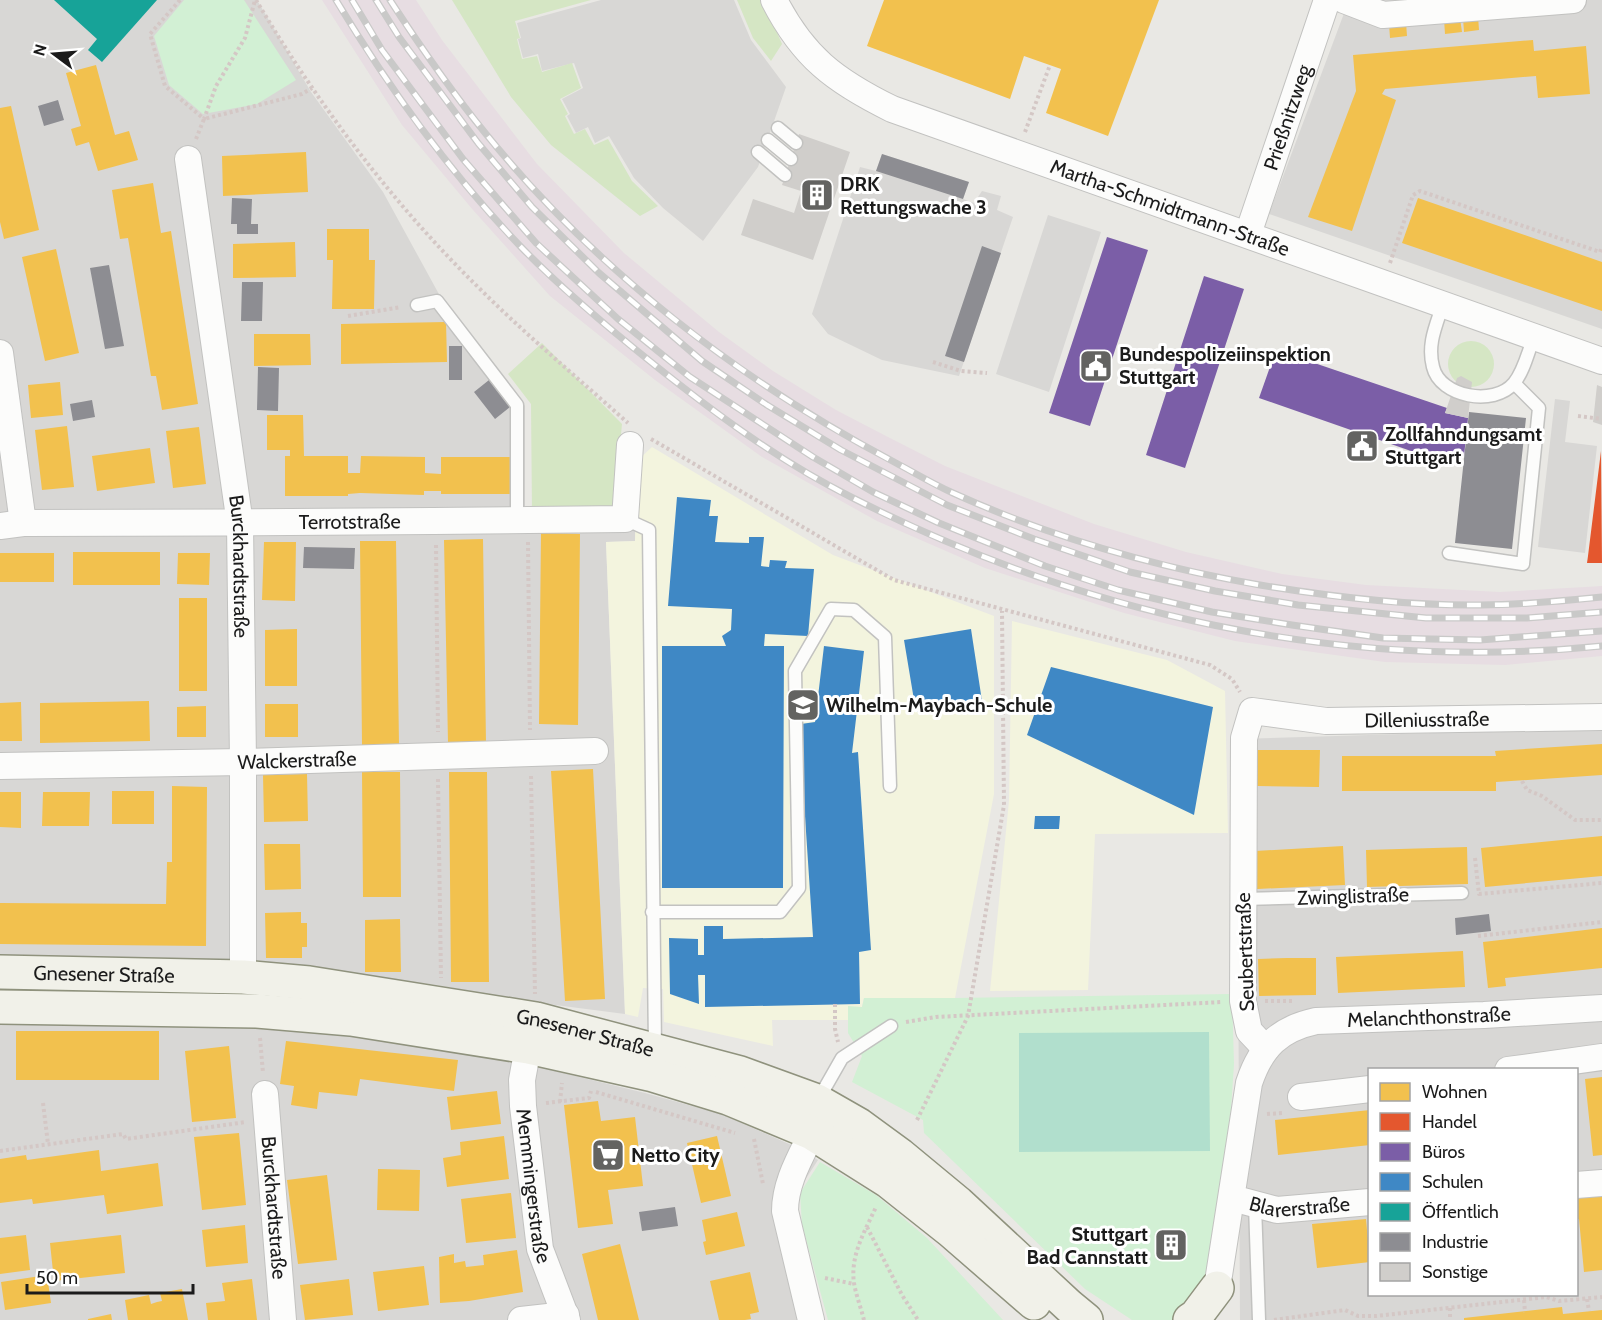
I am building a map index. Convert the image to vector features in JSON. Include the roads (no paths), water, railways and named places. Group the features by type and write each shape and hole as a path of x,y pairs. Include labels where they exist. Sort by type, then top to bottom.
{"main road":[{"name":"Gnesener Straße","path":"0,972 243,977 320,985 529,1045 653,1075 728,1098 812,1133 888,1181 951,1231 1052,1320"},
{"name":"Gnesener Straße","path":"0,1006 257,1011 351,1019 529,1045 655,1049 740,1073 817,1101 859,1125 958,1203 1086,1320"},
{"path":"1190,1320 1218,1304"}],"street":[{"name":"Martha-Schmidtmann-Straße","path":"774,0 788,25 816,60 848,87 891,109 1602,361"},
{"name":"Prießnitzweg","path":"1248,234 1327,0"},
{"path":"1344,0 1383,15 1574,0"},
{"name":"Burckhardtstraße","path":"188,159 240,524 243,977"},
{"path":"0,353 11,524"},
{"path":"625,519 637,437"},
{"name":"Terrotstraße","path":"11,524 240,524 625,519"},
{"name":"Dilleniusstraße","path":"1252,711 1326,721 1602,717"},
{"name":"Seubertstraße","path":"1252,711 1244,738 1243,1001 1249,1032 1266,1049"},
{"name":"Walckerstraße","path":"0,766 243,762 595,751"},
{"name":"Melanchthonstraße","path":"1266,1049 1278,1035 1297,1025 1316,1021 1602,1008"},
{"name":"Memmingerstraße","path":"529,1045 523,1106 540,1249 567,1317"},
{"path":"1218,1304 1255,1204 1243,1116 1254,1066 1266,1049"},
{"path":"1523,1068 1602,1057"},
{"path":"1302,1097 1368,1089"},
{"name":"Burckhardtstraße","path":"266,1107 283,1320"},
{"path":"812,1133 785,1195 785,1211 812,1320"},
{"path":"1578,1185 1602,1183"},
{"name":"Blarerstraße","path":"1255,1204 1368,1202"},
{"path":"520,1320 567,1317"}],"lane":[{"path":"777,128 796,143"},
{"path":"768,140 791,159"},
{"path":"758,152 785,175"},
{"path":"417,305 437,301 517,405 523,521"},
{"path":"1443,304 1430,347 1434,370 1444,384 1462,395 1497,394 1514,383 1534,337"},
{"path":"1449,553 1523,564 1539,408 1514,383"},
{"path":"625,519 649,530 655,1049"},
{"path":"652,912 780,912 799,888 795,671 831,609 854,610 885,637 890,786"},
{"name":"Zwinglistraße","path":"1243,899 1462,893"},
{"path":"817,1101 842,1058 891,1026"},
{"path":"1255,1204 1259,1320"}],"railway":[{"path":"336,0 377,65 445,160 495,219 536,262 601,321 698,399 772,452 851,497 939,538 1030,574 1122,603 1216,625 1311,641 1407,650 1504,652 1602,646"},
{"path":"352,0 382,50 463,159 536,243 618,319 690,377 813,457 873,492 939,523 1045,566 1118,590 1212,612 1383,638 1480,640 1602,631"},
{"path":"376,0 399,37 478,143 532,207 599,273 702,361 767,405 841,450 947,505 1034,539 1130,572 1215,591 1298,605 1426,618 1527,618 1602,612"},
{"path":"390,0 436,68 486,134 529,184 623,277 727,359 782,396 838,431 946,490 1027,523 1104,549 1143,560 1260,585 1342,597 1453,605 1511,604 1602,597"}],"place":[{"name":"DRK Rettungswache 3","path":"817,195"},
{"name":"Bundespolizeiinspektion Stuttgart","path":"1096,366"},
{"name":"Zollfahndungsamt Stuttgart","path":"1362,446"},
{"name":"Wilhelm-Maybach-Schule","path":"803,705"},
{"name":"Netto City","path":"608,1155"},
{"name":"Stuttgart Bad Cannstatt","path":"1171,1245"}]}
